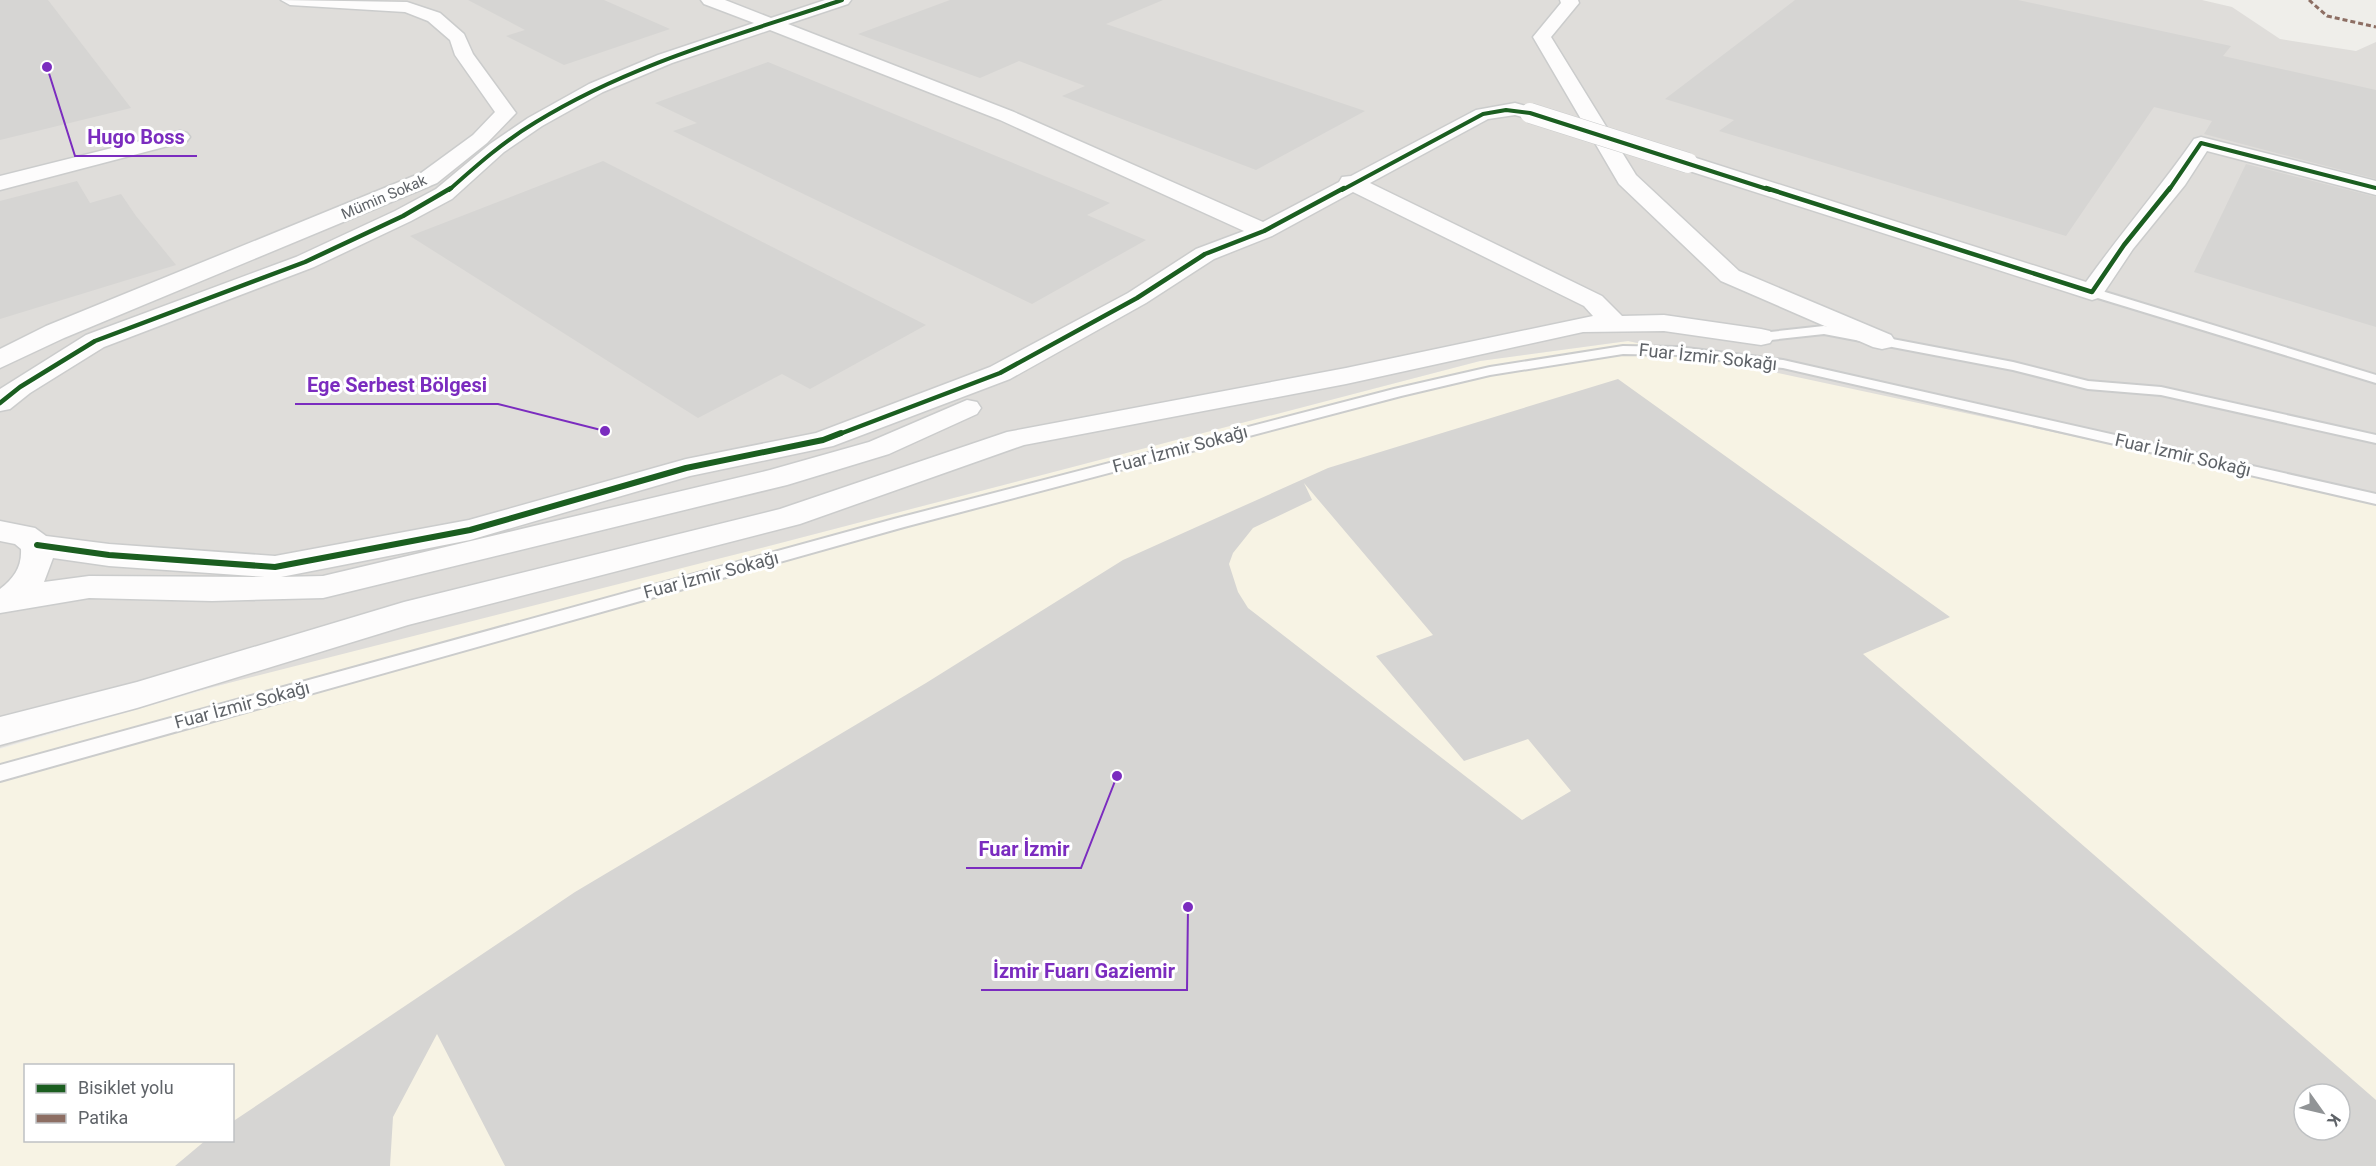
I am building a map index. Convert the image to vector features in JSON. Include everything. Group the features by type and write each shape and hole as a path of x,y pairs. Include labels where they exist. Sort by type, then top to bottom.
{"street":[{"name":"Mümin Sokak","path":"0,360 55,332 429,178 480,139 506,112 464,55 458,38 434,17 407,7 290,0"},
{"path":"710,0 1007,116 1264,231"},
{"path":"0,403 20,387 95,341 305,262 424,205 444,194 497,148 535,122 596,88 665,59 842,0"},
{"path":"1569,0 1570,3 1542,37 1627,179 1730,276 1882,341"},
{"path":"0,531 24,535 37,545 109,555 275,567 470,530 686,468 823,440 1000,373 1137,298 1205,254 1264,231 1350,182 1483,114 1515,109 2092,292 2124,245 2177,180 2201,144 2376,188"},
{"path":"0,183 180,137"},
{"path":"1350,182 1593,301 1615,324"},
{"path":"6,602 89,587 212,590 323,587 776,478 879,448 1043,374 1230,261 1264,231"},
{"path":"0,731 137,695 404,614 789,517 1017,438 1346,376 1583,324 1664,323 1761,337"},
{"path":"6,602 31,578 39,560 37,545"}],"lane":[{"path":"2092,292 2376,379"},
{"path":"1761,337 1824,330 2013,366 2088,385 2161,391 2376,439"},
{"name":"Fuar İzmir Sokağı","path":"0,773 900,523 1400,392 1490,371 1623,350 1678,351 1783,364 2376,499"}],"shaded area":[{"path":"0,0 2202,0 2232,7 2280,39 2356,51 2376,42 2376,501 1628,341 1480,361 765,547 177,696 0,748"},
{"path":"1628,341 2376,491 2376,1166 0,1166 0,749 371,642 765,547 1480,361"}],"building":[{"path":"0,0 48,0 131,108 0,140"},
{"path":"468,0 604,0 670,29 564,65 506,36 525,30"},
{"path":"950,0 1163,0 1106,24 1365,111 1256,170 1062,96 1085,86 1019,61 980,78 858,34"},
{"path":"1795,0 2018,0 2231,46 2223,56 2376,90 2376,179 2204,134 2212,121 2154,107 2066,236 1719,131 1734,120 1665,99"},
{"path":"768,62 1110,203 1087,215 1146,240 1032,304 673,131 697,123 655,103"},
{"path":"603,161 926,325 810,389 782,374 698,418 410,236"},
{"path":"2246,164 2376,197 2376,327 2194,272"},
{"path":"77,181 90,203 121,194 176,265 0,319 0,201"},
{"path":"1618,379 1950,617 1863,654 2376,1100 2376,1166 505,1166 437,1034 393,1117 390,1166 175,1166 204,1142 234,1142 234,1121 575,892 926,683 1123,560 1328,468","holes":["1304,483 1433,635 1376,656 1464,761 1528,739 1571,791 1522,820 1248,608 1238,592 1229,564 1233,553 1253,528 1312,500"]}],"marked path":[{"path":"2309,0 2327,16 2376,27"}],"cycle path":[{"path":"0,403 20,387 95,341 305,262 403,216 444,194 497,148 535,122 596,88 665,59 842,0"},
{"path":"37,545 109,555 275,567 470,530 686,468 823,440 1000,373 1137,298 1205,254 1264,231 1483,114 1495,111 1524,111 2092,292 2124,245 2177,180 2201,143 2376,188"}],"place":[{"name":"Hugo Boss","path":"47,67"},
{"name":"Ege Serbest Bölgesi","path":"605,431"},
{"name":"Fuar İzmir","path":"1117,776"},
{"name":"İzmir Fuarı Gaziemir","path":"1188,907"}]}
